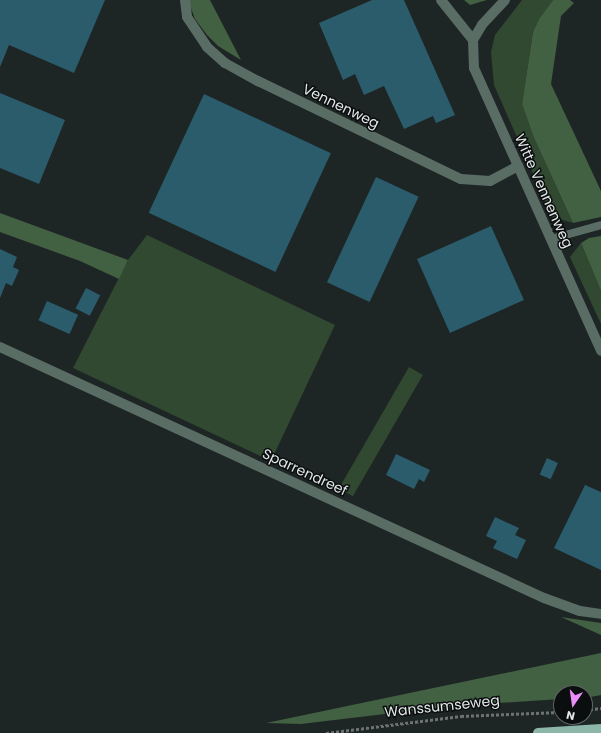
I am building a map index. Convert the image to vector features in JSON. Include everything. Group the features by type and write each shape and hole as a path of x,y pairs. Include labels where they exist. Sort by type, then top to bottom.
{"main road":[{"path":"538,733 601,729"}],"street":[{"name":"Vennenweg","path":"185,0 187,17 207,47 225,62 258,81 460,179 490,181 518,166"},
{"path":"441,0 473,40 482,24 505,0"},
{"name":"Witte Vennenweg","path":"473,40 474,68 601,351"},
{"name":"Sparrendreef","path":"0,347 544,598 580,612 601,614"}],"lane":[{"path":"551,238 601,225"}],"path":[{"name":"Wanssumseweg","path":"326,733 461,716 553,712"}],"green space":[{"path":"188,0 210,0 241,60 218,46 207,35 195,19"},
{"path":"464,0 487,0 470,5"},
{"path":"522,0 553,0 539,19 533,32 522,104 534,138 573,223 552,217 494,85 491,52 495,35"},
{"path":"553,0 570,0 574,3 561,16 551,84 601,191 601,217 573,223 534,138 522,104 533,32 539,19"},
{"path":"0,213 128,260 119,279 80,261 0,232"},
{"path":"147,235 335,325 271,461 73,368 128,260"},
{"path":"601,236 601,291 581,243 589,238"},
{"path":"581,243 601,291 601,324 570,257"},
{"path":"409,367 423,375 353,496 339,488"},
{"path":"561,617 601,623 601,635"},
{"path":"601,653 601,695 593,696 593,685 553,685 553,700 452,706 301,724 266,723"}],"building":[{"path":"0,0 105,0 74,73 9,45 0,67"},
{"path":"372,0 404,0 455,115 436,123 433,116 404,129 384,86 364,95 355,74 343,80 319,23"},
{"path":"0,93 65,120 39,184 0,168"},
{"path":"204,94 331,153 276,272 149,213"},
{"path":"376,177 419,197 370,302 327,282"},
{"path":"491,226 524,300 450,333 417,259"},
{"path":"0,249 17,257 13,267 19,270 12,286 6,283 0,298"},
{"path":"86,288 100,295 90,316 76,308"},
{"path":"47,301 78,315 70,334 38,320"},
{"path":"396,454 430,470 424,482 419,479 414,489 386,475"},
{"path":"547,458 558,463 551,479 540,474"},
{"path":"585,485 601,492 601,570 554,548"},
{"path":"495,517 519,528 515,535 526,540 517,559 493,548 497,541 486,536"}]}
